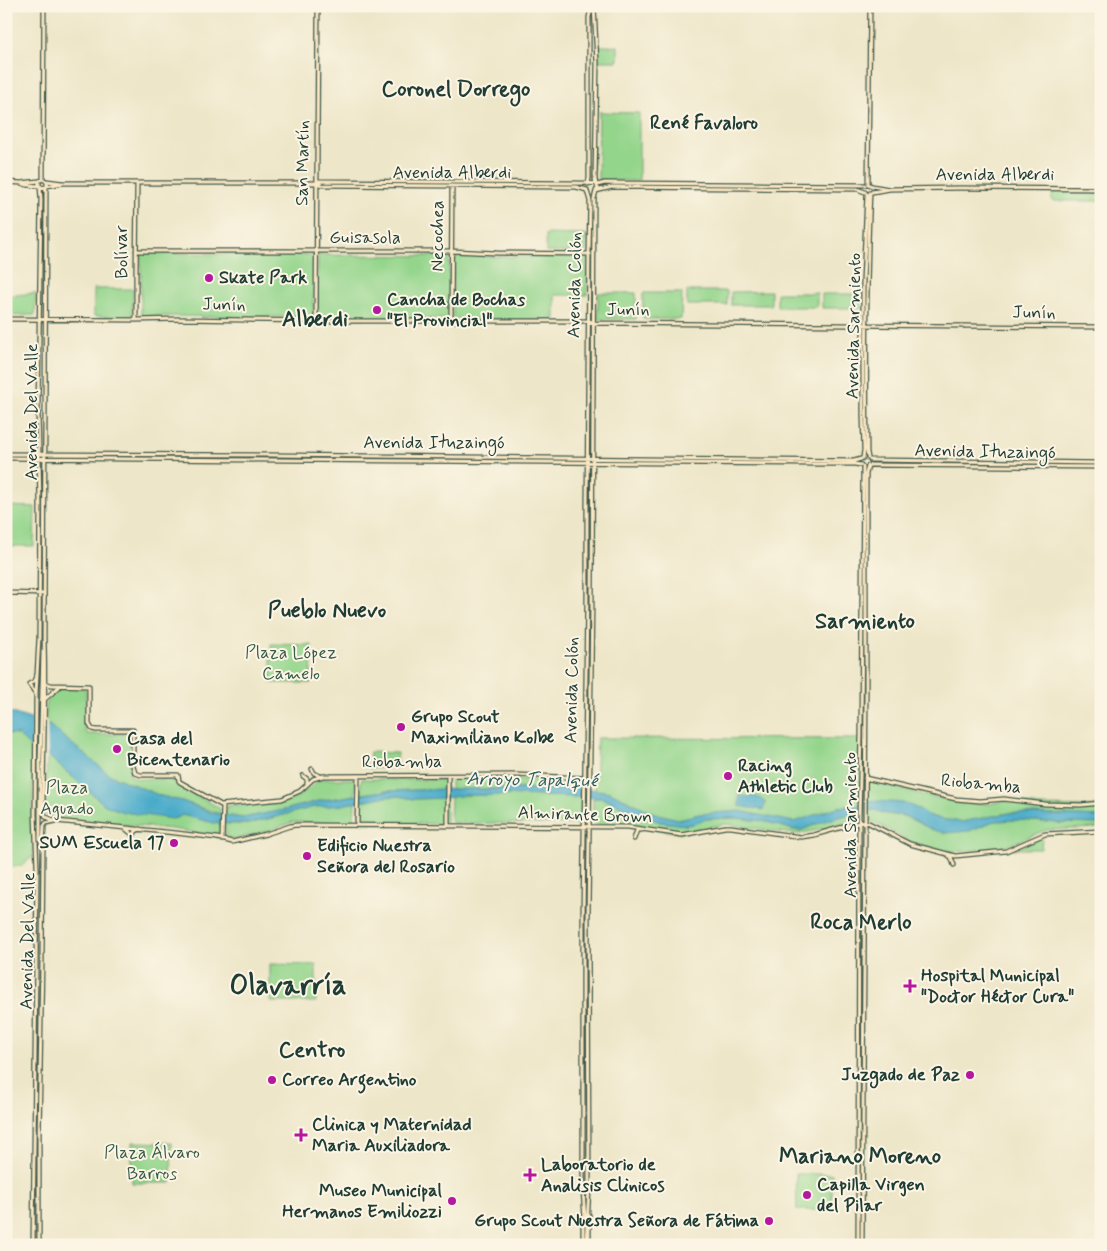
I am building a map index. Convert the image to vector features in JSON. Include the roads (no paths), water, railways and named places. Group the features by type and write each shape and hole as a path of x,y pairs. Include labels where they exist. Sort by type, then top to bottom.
{"main road":[{"name":"Avenida Del Valle","path":"44,6 39,320 39,594 36,694 40,717 43,811 46,817 56,821"},
{"name":"San Martín","path":"316,321 318,6"},
{"path":"593,6 597,56 595,179 598,187 596,191 592,192 586,188 589,178 589,17 593,6"},
{"path":"870,6 867,185 863,190 869,193 872,186"},
{"name":"Avenida Alberdi","path":"6,182 63,184 317,183 322,185 571,183 587,185"},
{"name":"Avenida Del Valle","path":"40,717 45,700 46,186 42,183"},
{"name":"Avenida Alberdi","path":"42,183 44,188 46,186 63,184"},
{"name":"Bolívar","path":"136,320 137,183"},
{"path":"587,185 593,183 596,185 605,183 867,185"},
{"name":"Avenida Alberdi","path":"452,184 576,187 587,190"},
{"name":"Necochea","path":"451,321 452,184"},
{"name":"Avenida Alberdi","path":"867,185 890,189"},
{"name":"Avenida Alberdi","path":"596,191 612,188 857,189 869,193 890,189 1101,189"},
{"name":"Avenida Colón","path":"586,1245 589,1189 588,918 592,598 588,321 590,202 587,190"},
{"name":"Avenida Colón","path":"586,1245 583,1189 584,826 594,323 594,199 596,191"},
{"name":"Avenida Sarmiento","path":"863,778 866,690 866,474 869,459 867,452 863,281 869,193"},
{"name":"Guisasola","path":"136,251 594,254"},
{"name":"Junín","path":"6,319 136,320 180,318 316,321 588,321 594,323 1101,327"},
{"name":"Avenida Sarmiento","path":"862,1245 865,818 863,785 862,459 864,450 865,326"},
{"name":"Avenida Ituzaingó","path":"6,454 39,457"},
{"name":"Avenida Ituzaingó","path":"6,458 854,461 866,457 869,459 1101,465"},
{"name":"Avenida Ituzaingó","path":"590,460 854,464 862,466 1101,465"},
{"path":"6,593 44,594"},
{"name":"Avenida Del Valle","path":"39,1245 43,849 40,840 40,717 44,638"},
{"path":"36,694 28,684 34,681 37,674"},
{"path":"45,683 60,686 89,686 89,724 91,728 96,730 133,730 133,766 136,773 142,775 178,775 178,781 218,804 223,804 222,840"},
{"path":"45,700 60,686"},
{"name":"Avenida Del Valle","path":"33,1245 37,869 35,814 40,760"},
{"path":"312,769 314,773 323,776"},
{"path":"303,776 308,779 307,785"},
{"name":"Riobamba","path":"223,804 282,799 300,792 313,779 323,776 538,776 585,780 590,778"},
{"path":"357,825 358,776"},
{"path":"448,776 448,825"},
{"name":"Riobamba","path":"863,778 956,799 980,802 1004,799 1045,804 1081,805 1101,803"},
{"name":"Avenida Sarmiento","path":"858,1245 860,816 863,785"},
{"path":"865,818 910,844 948,855 961,856 1006,851 1045,834 1101,831"},
{"name":"Almirante Brown","path":"56,821 123,827 235,842 293,825 636,827 682,835 731,827 805,837 860,822 865,818"},
{"path":"43,849 44,826 46,823 56,821"},
{"path":"123,827 132,833 133,836 140,829"},
{"path":"623,827 632,830 634,839 637,830 650,830"},
{"path":"948,855 954,865 961,856"},
{"name":"Avenida Colón","path":"583,1189 586,1245"},
{"name":"Avenida Colón","path":"586,1233 589,1189"}],"water":[{"path":"6,711 49,725 110,775 161,796 182,801 213,813 242,818 323,800 385,791 563,789 577,787 610,792 654,813 678,819 700,814 740,811 794,822 838,807 859,805 866,800 903,803 919,809 927,815 961,822 1009,813 1101,817 1101,824 1018,820 994,821 969,831 946,833 933,830 904,816 866,810 824,821 802,830 794,830 764,821 735,818 706,819 686,825 660,822 602,798 515,795 465,795 446,798 414,799 398,796 383,797 341,805 314,807 248,824 214,823 182,815 172,819 123,812 105,805 47,755 34,751 18,735 6,734"},
{"path":"740,795 762,799 766,803 763,810 739,806"}],"place":[{"name":"Skate Park","path":"209,278"},
{"name":"Cancha de Bochas \"El Provincial\"","path":"377,310"},
{"name":"Grupo Scout Maximiliano Kolbe","path":"401,727"},
{"name":"Casa del Bicentenario","path":"117,749"},
{"name":"Racing Athletic Club","path":"728,776"},
{"name":"SUM Escuela 17","path":"174,843"},
{"name":"Edificio Nuestra Señora del Rosario","path":"307,856"},
{"name":"Hospital Municipal \"Doctor Héctor Cura\"","path":"910,986"},
{"name":"Juzgado de Paz","path":"970,1075"},
{"name":"Correo Argentino","path":"272,1080"},
{"name":"Clinica y Maternidad Maria Auxiliadora","path":"301,1135"},
{"name":"Laboratorio de Analisis Clinicos","path":"530,1175"},
{"name":"Capilla Virgen del Pilar","path":"807,1195"},
{"name":"Museo Municipal Hermanos Emiliozzi","path":"452,1201"},
{"name":"Grupo Scout Nuestra Señora de Fátima","path":"769,1221"}],"district":[{"name":"Coronel Dorrego","path":"456,90"},
{"name":"René Favaloro","path":"704,123"},
{"name":"Alberdi","path":"315,320"},
{"name":"Pueblo Nuevo","path":"327,611"},
{"name":"Sarmiento","path":"865,622"},
{"name":"Roca Merlo","path":"861,923"},
{"name":"Olavarría","path":"288,986"},
{"name":"Centro","path":"312,1051"},
{"name":"Mariano Moreno","path":"860,1157"}],"park label":[{"name":"Plaza López Camelo","path":"291,663"},
{"name":"Plaza Aguado","path":"67,798"},
{"name":"Plaza Álvaro Barros","path":"152,1163"}],"water label":[{"name":"Arroyo Tapalqué","path":"532,780"}]}
